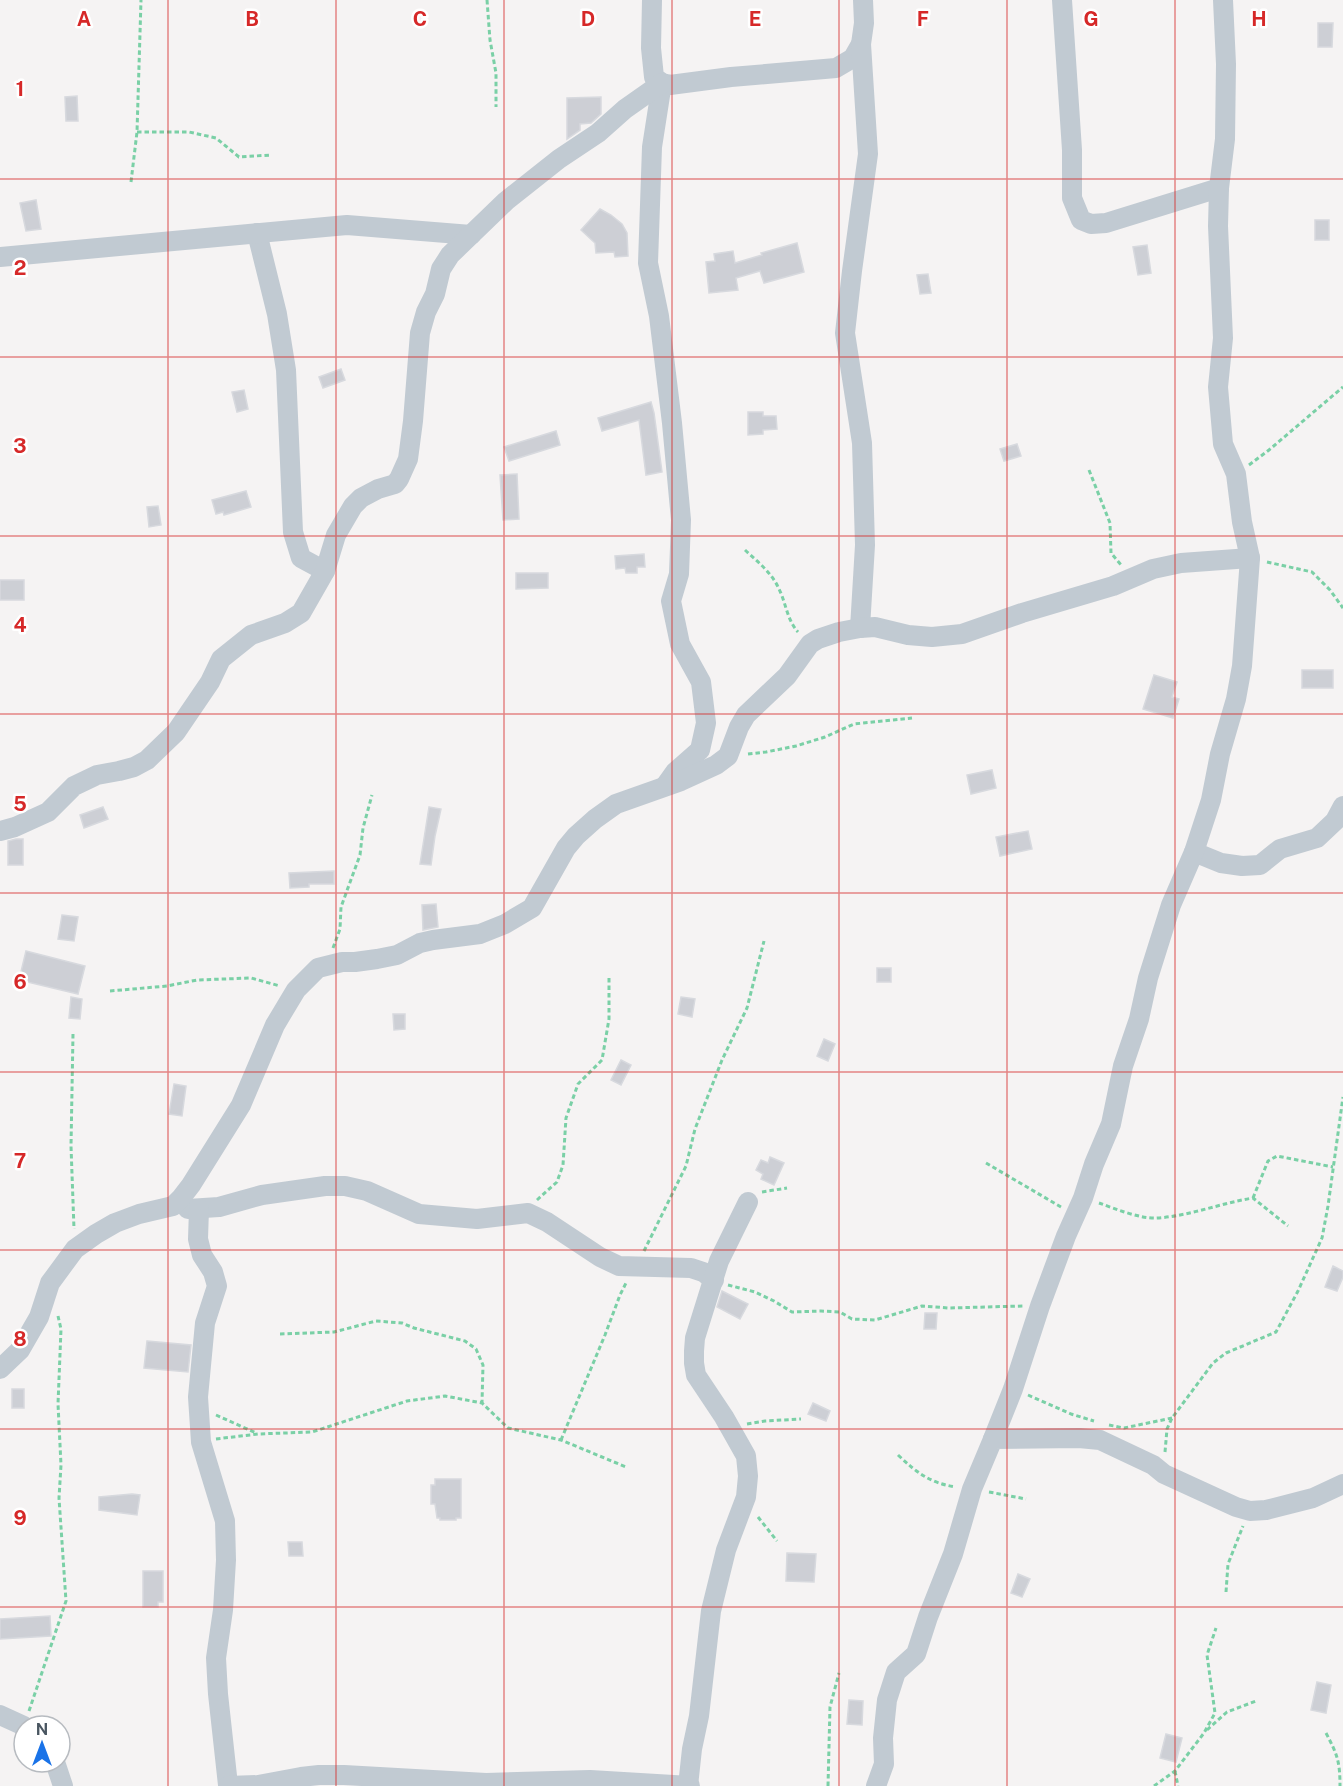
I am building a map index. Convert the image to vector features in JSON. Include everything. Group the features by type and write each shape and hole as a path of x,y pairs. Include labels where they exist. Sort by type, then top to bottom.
{"street":[{"path":"652,0 651,48 654,77 670,84 836,68 853,58 861,44"},
{"path":"860,628 865,545 861,443 845,333 868,154 861,44 864,23 862,0"},
{"path":"1062,0 1072,150 1072,198 1081,220 1091,224 1106,223 1219,188"},
{"path":"876,1786 884,1764 883,1738 886,1709 893,1681 896,1672 916,1654 953,1554 972,1490 1013,1389 1040,1306 1083,1198 1094,1164 1112,1124 1123,1066 1139,1018 1145,988 1171,904 1194,852 1211,800 1220,754 1236,699 1245,645 1250,558 1242,522 1236,474 1223,444 1218,387 1223,338 1218,226 1219,188 1225,138 1226,64 1223,0"},
{"path":"0,831 15,827 48,812 74,786 97,775 119,771 147,760 176,732 210,682 221,659 251,635 301,614 325,571 336,535 353,506 361,498 378,489 391,487 399,479 408,459 420,333 426,312 435,294 441,269 450,255 506,201 662,82"},
{"path":"662,82 652,147 648,263 659,316 681,520 679,574 671,601 680,644 701,682 706,723 700,750 675,772 664,787"},
{"path":"0,257 347,225 471,235"},
{"path":"257,233 277,314 286,370 293,532 301,558 325,571"},
{"path":"173,1206 191,1185 241,1105 275,1025 296,990 318,968 328,964 397,955 420,943 433,940 480,934 505,924 532,908 566,848 576,836 616,804 681,781 716,765 728,756 746,715 787,676 810,645 824,636 875,627 908,635 932,637 962,634 1022,613 1113,586 1153,569 1181,563 1250,558"},
{"path":"1194,852 1221,863 1242,866 1260,865 1276,851 1317,838 1335,821 1343,806"},
{"path":"0,1369 20,1350 39,1317 50,1283 75,1249 115,1223 139,1214 173,1206 199,1209 219,1207 262,1195 325,1186 345,1186 367,1191 419,1214 477,1219 528,1213 619,1266 691,1268 703,1272 714,1280"},
{"path":"199,1209 198,1239 202,1255 213,1272 217,1286 205,1323 198,1397 201,1442 225,1521 226,1560 223,1610 216,1658 228,1786 258,1785 301,1776 344,1775 486,1783 590,1780 689,1786 711,1611 726,1550 746,1497 748,1476 746,1456 730,1426 696,1375 695,1338 719,1262 748,1202"},
{"path":"993,1439 1079,1437 1100,1440 1153,1465 1164,1474 1236,1507 1250,1511 1266,1510 1313,1498 1343,1484"}],"path":[{"path":"131,182 137,132 141,0"},
{"path":"487,0 490,40 496,74 496,107"},
{"path":"137,132 189,132 216,138 239,157 271,155"},
{"path":"1236,474 1269,450 1343,387"},
{"path":"1089,470 1110,523 1111,553 1133,578"},
{"path":"745,550 768,570 779,589 793,626 810,645"},
{"path":"1250,558 1312,572 1330,590 1343,608"},
{"path":"728,756 796,746 825,737 854,724 912,718"},
{"path":"328,964 340,929 341,907 360,855 363,828 372,795"},
{"path":"561,1440 620,1295 686,1166 695,1128 718,1070 747,1008 764,941"},
{"path":"110,991 167,986 197,980 251,978 296,990"},
{"path":"528,1213 538,1197 557,1182 563,1165 566,1118 578,1084 602,1060 609,1019 609,978"},
{"path":"73,1034 71,1146 75,1249"},
{"path":"1164,1474 1167,1429 1172,1418 1213,1363 1226,1353 1276,1332 1298,1291 1322,1238 1343,1097"},
{"path":"1253,1198 1268,1161 1277,1156 1333,1167"},
{"path":"986,1162 1052,1200 1074,1216"},
{"path":"748,1202 752,1194 787,1188"},
{"path":"1083,1198 1128,1213 1155,1218 1253,1198"},
{"path":"1253,1198 1288,1226"},
{"path":"714,1280 754,1292 792,1312 840,1312 852,1319 875,1320 922,1306 949,1308 1040,1306"},
{"path":"28,1714 66,1601 59,1498 61,1465 58,1404 61,1329 50,1283"},
{"path":"280,1334 334,1332 376,1322 402,1323 465,1341 476,1349 483,1365 482,1403"},
{"path":"1013,1389 1071,1414 1098,1422"},
{"path":"201,1442 258,1434 312,1432 407,1401 445,1396 482,1403 508,1428 561,1440 626,1467"},
{"path":"198,1397 216,1416 258,1434"},
{"path":"1107,1424 1124,1428 1172,1418"},
{"path":"730,1426 801,1419"},
{"path":"898,1455 918,1474 944,1485 1026,1498"},
{"path":"746,1497 759,1519 777,1541"},
{"path":"1226,1592 1228,1564 1250,1511"},
{"path":"1154,1786 1175,1772 1215,1713 1208,1655 1216,1628"},
{"path":"828,1786 830,1707 839,1673"},
{"path":"1203,1733 1227,1712 1256,1701"},
{"path":"1326,1733 1337,1753 1340,1786"},
{"path":"1175,1772 1178,1786"}],"building":[{"path":"1318,23 1333,23 1332,47 1318,47"},
{"path":"77,96 78,121 66,121 65,97"},
{"path":"601,97 601,114 591,123 580,124 580,130 567,139 567,98"},
{"path":"36,200 41,229 26,231 20,203"},
{"path":"600,209 622,224 627,233 628,256 615,257 614,252 596,253 595,243 581,230"},
{"path":"1315,220 1329,220 1329,240 1315,240"},
{"path":"797,243 804,272 764,283 760,271 736,278 738,290 709,293 706,262 715,261 714,254 733,251 735,263"},
{"path":"1147,245 1151,273 1138,275 1133,247"},
{"path":"928,274 931,293 920,294 917,275"},
{"path":"341,369 345,380 323,388 319,377"},
{"path":"244,390 248,409 237,412 232,392"},
{"path":"651,402 662,472 646,475 639,420 602,431 598,418"},
{"path":"748,412 763,412 763,416 776,416 777,429 763,430 763,434 748,435"},
{"path":"556,431 560,445 509,461 504,447"},
{"path":"1017,444 1021,456 1004,461 1000,449"},
{"path":"517,474 519,519 503,520 500,475"},
{"path":"246,491 251,507 224,515 223,512 216,514 212,500"},
{"path":"158,506 161,525 149,527 147,507"},
{"path":"644,554 645,567 637,567 637,573 626,573 625,568 616,569 615,556"},
{"path":"516,573 548,573 548,588 516,589"},
{"path":"0,580 24,580 24,600 0,600"},
{"path":"1302,670 1333,670 1333,688 1302,688"},
{"path":"1154,675 1177,682 1172,697 1179,699 1173,718 1143,709"},
{"path":"992,770 996,788 971,794 967,775"},
{"path":"103,807 108,819 84,828 80,815"},
{"path":"429,807 441,809 431,865 420,864"},
{"path":"1028,831 1032,849 1000,856 996,837"},
{"path":"23,839 23,865 8,865 8,841"},
{"path":"334,871 334,884 309,884 309,887 290,888 289,873"},
{"path":"436,904 438,927 423,930 422,905"},
{"path":"62,915 78,917 74,941 58,939"},
{"path":"26,951 85,966 78,994 19,980"},
{"path":"877,968 891,968 891,982 877,982"},
{"path":"71,997 82,999 80,1019 69,1018"},
{"path":"681,997 695,999 692,1017 678,1014"},
{"path":"393,1014 405,1014 405,1029 394,1030"},
{"path":"824,1039 835,1044 828,1061 817,1056"},
{"path":"621,1060 631,1065 621,1085 611,1080"},
{"path":"174,1084 186,1086 182,1116 169,1114"},
{"path":"770,1157 784,1163 774,1185 761,1179 763,1174 756,1170 761,1160 768,1163"},
{"path":"1333,1266 1343,1271 1337,1291 1325,1287"},
{"path":"722,1291 748,1304 740,1319 717,1307"},
{"path":"925,1313 937,1313 936,1329 924,1329"},
{"path":"147,1341 191,1345 188,1372 144,1368"},
{"path":"12,1389 24,1389 24,1408 12,1408"},
{"path":"813,1403 830,1411 826,1421 808,1414"},
{"path":"435,1479 461,1479 461,1518 440,1520 437,1518 435,1504 431,1504 431,1485 435,1485"},
{"path":"140,1495 137,1515 99,1510 99,1497"},
{"path":"288,1542 302,1542 303,1556 289,1556"},
{"path":"787,1553 816,1554 814,1582 786,1581"},
{"path":"143,1571 163,1571 163,1602 158,1602 158,1607 143,1607"},
{"path":"1018,1574 1030,1579 1022,1597 1011,1593"},
{"path":"50,1616 51,1636 0,1639 0,1619"},
{"path":"1317,1682 1331,1685 1326,1713 1311,1710"},
{"path":"849,1700 863,1701 862,1725 847,1724"},
{"path":"1166,1734 1182,1738 1176,1762 1160,1758"}]}
